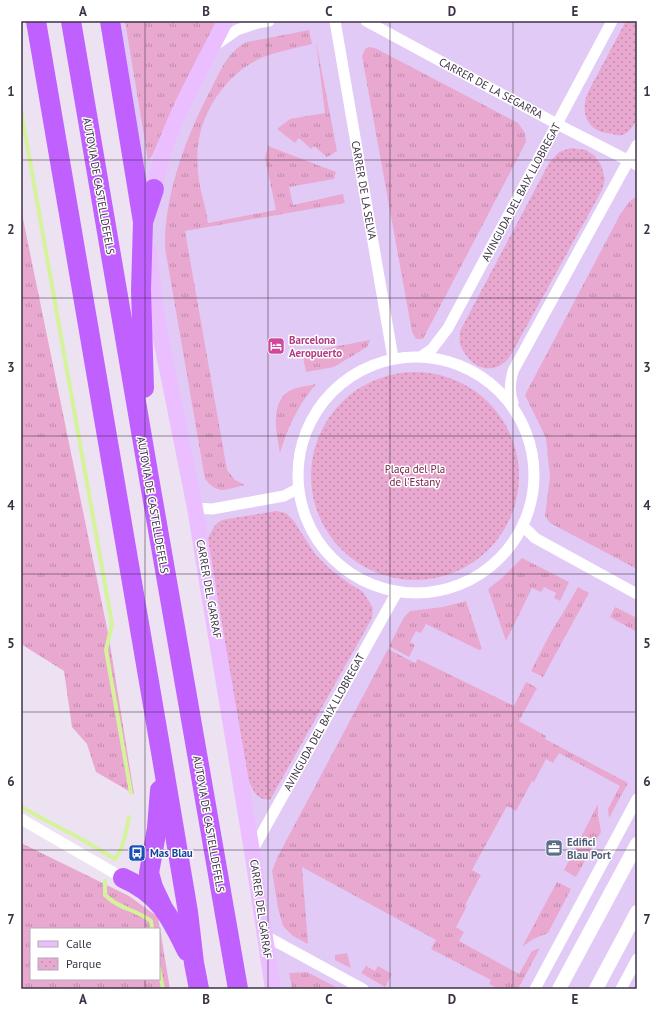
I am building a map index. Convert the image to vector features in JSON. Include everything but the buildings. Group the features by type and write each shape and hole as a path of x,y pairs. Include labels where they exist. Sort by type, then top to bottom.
{"highway":[{"path":"36,21 188,912 194,963 199,989"},
{"name":"AUTOVIA DE CASTELLDEFELS","path":"71,21 148,478 238,989"},
{"path":"110,21 143,222 141,322 148,478"},
{"path":"143,222 154,189"},
{"path":"161,752 159,804 149,873 153,887 162,906"},
{"path":"123,878 132,877 139,874 145,868 154,843"},
{"path":"123,878 147,891 162,906 175,925 194,963"}],"main road":[{"name":"CARRER DEL GARRAF","path":"225,21 174,124 163,154 154,189 150,261 158,324 195,508 252,851 273,989"}],"street":[{"path":"212,48 233,32 252,22 269,21"},
{"name":"CARRER DE LA SELVA","path":"335,21 393,358"},
{"name":"CARRER DE LA SEGARRA","path":"366,21 557,124 633,162"},
{"name":"AVINGUDA DEL BAIX LLOBREGAT","path":"422,356 432,349 448,328 612,21"},
{"path":"514,406 490,381 467,367 444,359 422,356 393,358 366,367 347,378 326,398 308,427 299,453 297,489 303,513 312,533 337,563 353,576 377,587 397,592 420,594 439,592 474,579 503,556 523,526 531,507 535,487 533,452 524,424 510,395 510,382 513,371 633,162 637,145"},
{"path":"195,508 212,509 284,496 297,489"},
{"path":"523,526 535,538 637,594"},
{"name":"AVINGUDA DEL BAIX LLOBREGAT","path":"252,851 397,592"},
{"path":"535,989 637,799"},
{"path":"21,818 123,878"},
{"path":"559,989 637,844"},
{"path":"596,989 637,912"},
{"path":"264,935 363,989"},
{"path":"621,989 637,959"}],"shaded area":[{"path":"110,21 637,21 637,989 273,989"}],"green space":[{"path":"125,21 219,21 176,101 152,156 148,160"},
{"path":"626,21 637,21 637,119 629,131 625,134 619,135 604,133 592,126 585,115 585,100"},
{"path":"309,30 312,44 278,52 259,59 248,65 228,82 213,103 202,127 199,139 197,156 199,178 208,223 276,210 265,158 268,146 336,172 334,179 289,187 293,205 343,194 345,203 185,231 227,470 235,480 245,485 223,490 214,488 205,479 165,248 168,206 179,165 194,125 219,74 230,56 235,50 247,42"},
{"path":"316,41 337,151 327,157 314,146 311,149 299,138 295,143 277,129 290,119 325,113"},
{"path":"369,47 375,48 518,123 525,133 526,142 423,339 416,339 412,332 362,56 365,49"},
{"path":"571,148 586,150 595,156 601,165 605,179 602,190 509,358 499,366 492,368 480,367 470,360 463,350 460,344 460,331 549,163 559,152"},
{"path":"637,196 637,569 550,523 545,516 550,477 546,438 525,395 621,213 630,201"},
{"path":"21,209 109,638 134,794 96,772 87,744 72,727 64,671 21,644"},
{"path":"370,340 367,347 334,367 306,372 302,353"},
{"name":"Plaça del Pla de l'Estany","path":"405,372 425,372 445,376 464,384 473,389 489,402 502,418 511,436 515,446 519,466 519,486 515,506 511,516 502,534 489,550 473,563 445,576 425,580 405,580 385,576 366,568 349,557 334,542 323,525 315,506 311,486 311,466 315,446 323,427 334,410 349,395 366,384 385,376"},
{"path":"316,384 294,417 286,434 280,453 276,428 279,404 289,391"},
{"path":"276,511 286,513 293,520 315,554 330,569 363,592 373,608 372,618 270,800 259,797 249,782 207,540 215,525 222,520"},
{"path":"522,558 569,582 560,601 554,598 556,593 544,587 541,592 532,588 506,641 488,589 502,578"},
{"path":"578,587 589,593 543,677 531,671 551,632"},
{"path":"466,601 482,649 479,650 426,624 421,633 416,631 410,642 415,645 409,657 389,646 404,617 410,611 443,607"},
{"path":"615,607 637,618 637,632 610,617"},
{"path":"388,649 415,663 418,659 514,706 526,682 537,688 519,721 546,736 545,739 628,783 609,818 608,809 620,786 559,753 553,763 546,759 516,811 507,806 472,870 481,875 465,905 467,906 456,927 464,932 459,941 519,974 532,951 540,948 518,989 499,989 489,984 491,980 431,949 436,940 302,867 308,944 293,936 283,926 278,908 272,871 277,858"},
{"path":"598,804 601,832 576,877 564,870"},
{"path":"21,843 129,896 158,917 160,928 30,928 30,980 160,980 160,929 170,989 21,989"},
{"path":"557,882 571,889 548,933 533,939 522,947"},
{"path":"347,953 351,968 335,960 335,955"},
{"path":"366,966 375,971 378,966 392,974 385,987 361,973"},
{"path":"307,972 340,989 292,989 289,973"}],"waterway":[{"path":"21,111 112,624 106,650 131,793"},
{"path":"21,807 115,859 123,844 129,817"},
{"path":"105,881 105,895 110,900 151,921 152,928"},
{"path":"160,973 163,989"}],"place":[{"name":"Barcelona Aeropuerto","path":"276,346"},
{"name":"Edifici Blau Port","path":"554,848"},
{"name":"Mas Blau","path":"137,853"}]}
